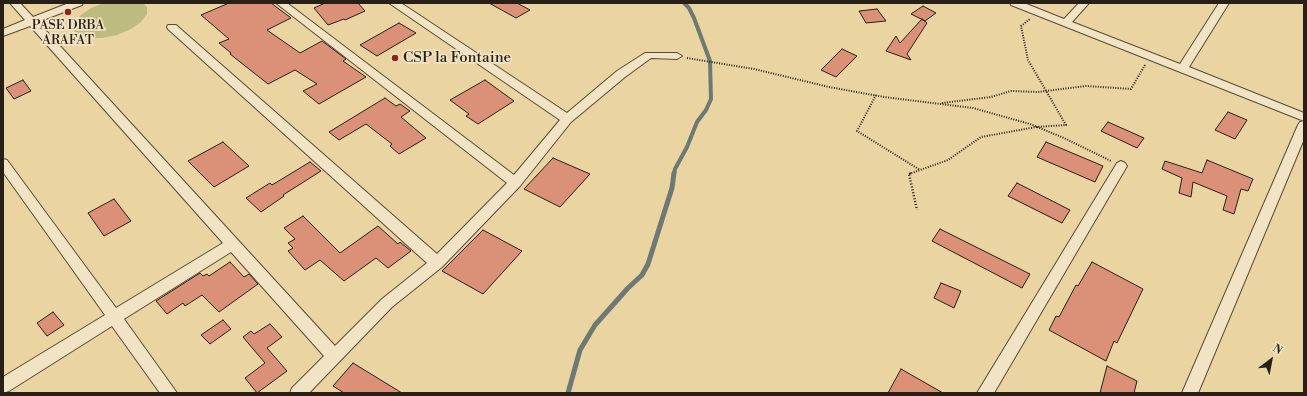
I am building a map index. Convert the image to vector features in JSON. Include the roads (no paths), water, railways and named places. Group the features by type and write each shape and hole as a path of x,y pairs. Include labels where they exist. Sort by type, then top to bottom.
{"street":[{"path":"15,3 334,356"},
{"path":"3,33 78,3"},
{"path":"281,3 515,183"},
{"path":"394,3 567,119"},
{"path":"1015,3 1304,117"},
{"path":"1066,23 1084,3"},
{"path":"1182,69 1224,3"},
{"path":"172,27 437,263"},
{"path":"298,393 387,302 437,263 515,183 567,119 621,74 649,55 677,56"},
{"path":"1190,393 1304,125"},
{"path":"3,163 169,393"},
{"path":"985,393 1121,166"},
{"path":"3,386 233,244"}],"waterway":[{"path":"674,174 697,122 706,110 711,99 710,61 694,18 689,8 684,3"},
{"path":"568,393 580,350 595,325 628,288 642,275 648,264 672,188 674,173"}],"place":[{"name":"PASE DRBA ARAFAT","path":"68,12"},
{"name":"CSP la Fontaine","path":"395,58"}]}
